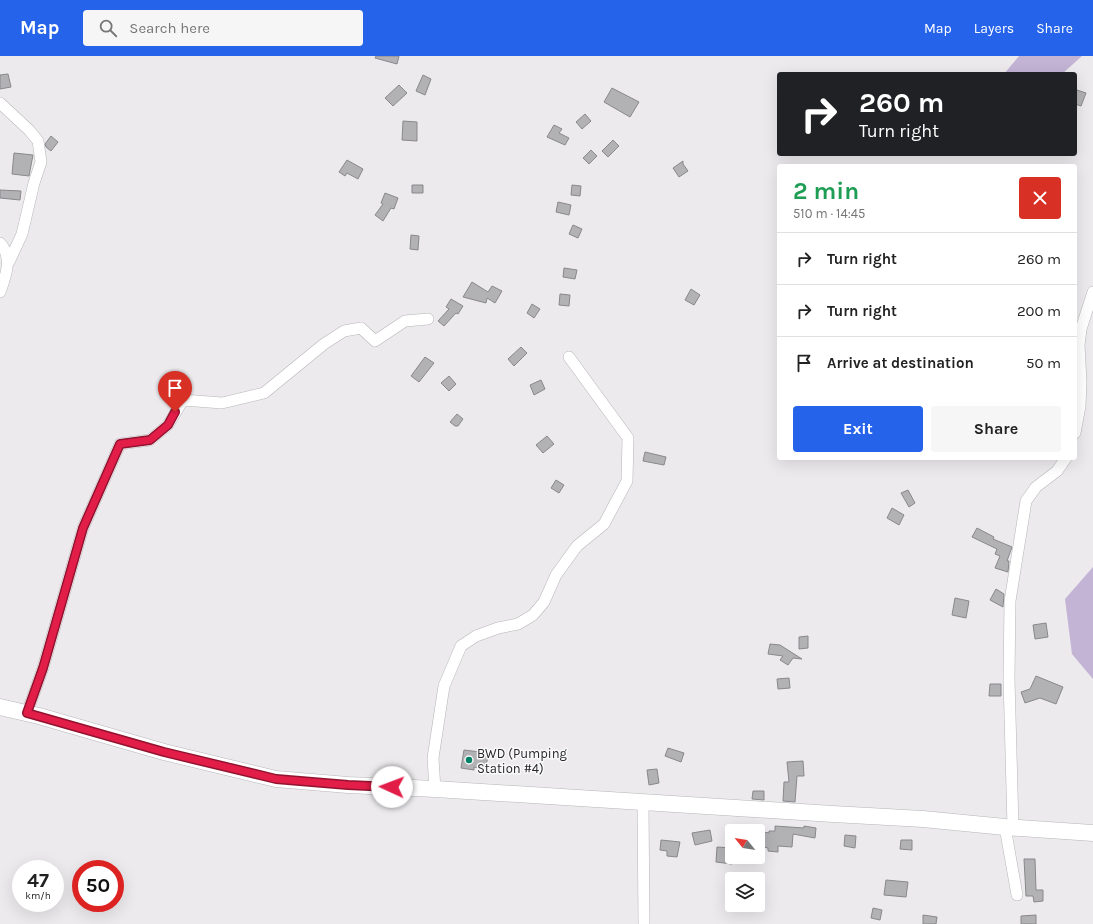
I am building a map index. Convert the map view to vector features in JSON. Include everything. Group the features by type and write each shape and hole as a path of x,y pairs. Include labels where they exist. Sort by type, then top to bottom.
{"main road":[{"path":"0,707 27,713 164,752 276,779 348,785 923,819 1093,833"}],"street":[{"path":"0,103 29,130 38,141 41,162 34,183 22,234 8,262 5,278 0,292"},
{"path":"0,243 8,262"},
{"path":"1077,422 1080,406 1081,382 1077,345 1080,329 1093,292"},
{"path":"27,713 43,668 83,528 120,444 150,440 168,425 183,400 222,403 264,393 324,344 344,331 362,328 375,341 405,321 428,319"},
{"path":"435,789 433,758 444,686 461,646 476,636 498,628 518,624 534,615 544,602 556,575 577,546 604,524 627,481 628,438 569,356"},
{"path":"1017,895 1009,827 1010,601 1026,501 1036,487 1058,471 1065,460"},
{"path":"643,802 644,924"}],"shaded area":[{"path":"1019,56 1082,56 1064,72 1006,72"},
{"path":"1093,567 1093,679 1072,654 1065,599"}],"building":[{"path":"376,56 399,56 397,64 375,58"},
{"path":"8,74 11,87 0,89 0,75"},
{"path":"423,75 431,79 425,95 416,91"},
{"path":"399,85 407,93 393,106 385,98"},
{"path":"612,88 639,102 630,117 604,102"},
{"path":"1077,90 1086,93 1081,106 1077,105"},
{"path":"585,114 591,121 582,129 576,122"},
{"path":"403,121 417,122 417,141 402,140"},
{"path":"554,125 562,129 559,133 569,138 565,145 547,137"},
{"path":"51,136 58,142 51,151 45,144"},
{"path":"613,140 619,146 608,157 602,151"},
{"path":"591,150 597,156 589,164 583,158"},
{"path":"14,153 33,155 29,176 12,174"},
{"path":"347,160 363,169 358,179 347,173 345,176 339,172"},
{"path":"683,161 683,164 688,171 679,177 673,168"},
{"path":"412,185 423,185 423,193 412,193"},
{"path":"572,185 581,186 580,196 571,195"},
{"path":"0,190 21,191 20,200 0,198"},
{"path":"385,193 398,198 394,209 391,208 383,221 375,215 383,204 381,203"},
{"path":"558,202 571,205 569,215 556,212"},
{"path":"573,225 582,229 578,238 569,234"},
{"path":"411,235 419,236 418,250 410,249"},
{"path":"564,268 577,270 575,279 563,277"},
{"path":"472,282 488,292 492,286 502,291 495,303 487,298 486,303 463,297"},
{"path":"691,289 700,295 694,305 685,300"},
{"path":"560,294 570,295 569,306 559,305"},
{"path":"451,299 463,306 458,314 456,313 444,326 438,321 449,309 446,307"},
{"path":"532,304 540,309 534,318 527,313"},
{"path":"521,347 527,353 514,366 508,359"},
{"path":"425,357 434,363 419,382 411,376"},
{"path":"449,376 456,384 449,391 441,383"},
{"path":"541,380 545,389 534,395 530,385"},
{"path":"457,414 463,419 458,426 455,426 450,422"},
{"path":"547,436 554,444 543,453 536,445"},
{"path":"645,452 666,457 664,465 643,461"},
{"path":"556,480 564,485 559,493 551,488"},
{"path":"908,490 915,503 909,507 901,493"},
{"path":"892,508 904,515 899,525 887,518"},
{"path":"977,528 994,537 993,539 1012,547 1007,561 1009,561 1008,572 995,568 1000,556 995,554 997,549 972,537"},
{"path":"996,589 1004,594 1003,607 990,600"},
{"path":"955,598 969,601 966,618 952,615"},
{"path":"1046,623 1048,637 1035,639 1033,625"},
{"path":"808,636 808,648 799,649 799,637"},
{"path":"770,644 780,645 802,659 793,658 788,665 780,660 783,656 768,654"},
{"path":"1036,676 1063,687 1056,704 1040,698 1025,703 1021,692 1030,689"},
{"path":"789,678 790,688 778,689 777,679"},
{"path":"990,684 1001,684 1001,696 989,696"},
{"path":"668,748 684,753 681,762 665,756"},
{"path":"464,750 489,753 485,769 474,767 474,770 461,768"},
{"path":"803,761 804,776 797,776 795,802 783,801 784,782 789,782 787,762"},
{"path":"657,769 659,783 649,785 647,770"},
{"path":"753,791 764,791 764,800 752,799"},
{"path":"775,826 804,828 804,826 816,828 815,838 793,834 792,847 778,846 778,852 768,851 768,848 765,847 765,832 769,833 769,831 775,831"},
{"path":"710,830 712,841 695,845 692,833"},
{"path":"845,835 856,836 855,848 844,846"},
{"path":"661,840 680,842 677,857 667,856 667,851 660,850"},
{"path":"901,840 912,840 912,850 900,849"},
{"path":"717,847 725,848 725,863 716,862"},
{"path":"1024,859 1035,859 1036,890 1043,890 1043,901 1034,902 1033,896 1026,896"},
{"path":"886,880 908,882 906,897 884,895"},
{"path":"873,908 882,910 880,920 871,918"},
{"path":"923,915 937,917 936,924 923,924"},
{"path":"1036,915 1036,924 1021,924 1021,916"}],"place":[{"name":"BWD (Pumping Station #4)","path":"469,760"}],"route":[{"path":"175,412 168,425 150,440 120,444 83,528 69,582 43,668 27,713 164,752 276,779 392,787"}]}
